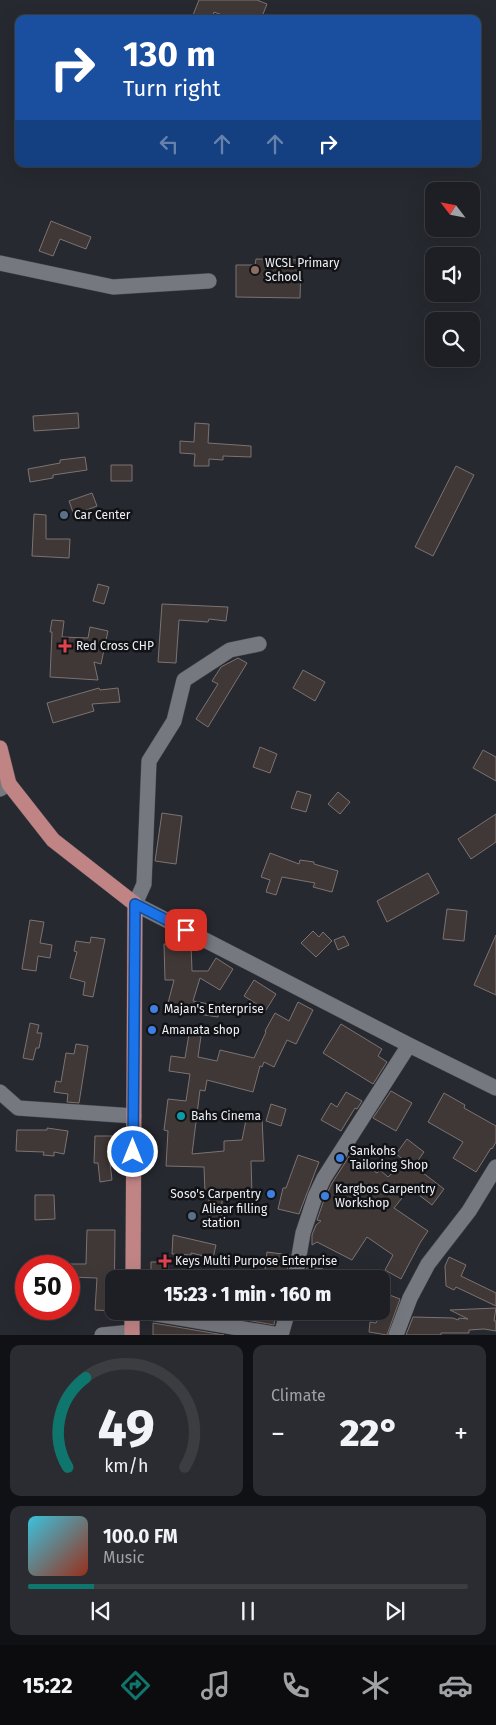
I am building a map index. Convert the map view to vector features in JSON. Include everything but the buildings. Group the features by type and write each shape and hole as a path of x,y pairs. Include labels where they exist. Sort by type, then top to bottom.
{"main road":[{"path":"0,748 4,787 53,840 135,904 133,1270"},
{"path":"132,1320 132,1334"}],"street":[{"path":"0,262 113,287 209,281"},
{"path":"259,644 230,650 184,680 174,721 149,761 144,884 135,904 409,1046 496,1088"},
{"path":"297,1270 303,1232 321,1184 409,1046"},
{"path":"0,1092 18,1108 134,1116"},
{"path":"396,1335 410,1298 428,1264 469,1211 496,1167"},
{"path":"192,1320 280,1335 285,1320"},
{"path":"102,1335 132,1334"}],"place":[{"name":"WCSL Primary School","path":"255,270"},
{"name":"Car Center","path":"64,515"},
{"name":"Red Cross CHP","path":"65,646"},
{"name":"Majan's Enterprise","path":"154,1009"},
{"name":"Amanata shop","path":"152,1030"},
{"name":"Bahs Cinema","path":"181,1116"},
{"name":"Sankohs Tailoring Shop","path":"340,1158"},
{"name":"Soso's Carpentry","path":"271,1194"},
{"name":"Kargbos Carpentry Workshop","path":"325,1196"},
{"name":"Aliear filling station","path":"192,1216"},
{"name":"Keys Multi Purpose Enterprise","path":"165,1261"}],"route":[{"path":"133,1152 135,904 186,930"}]}
